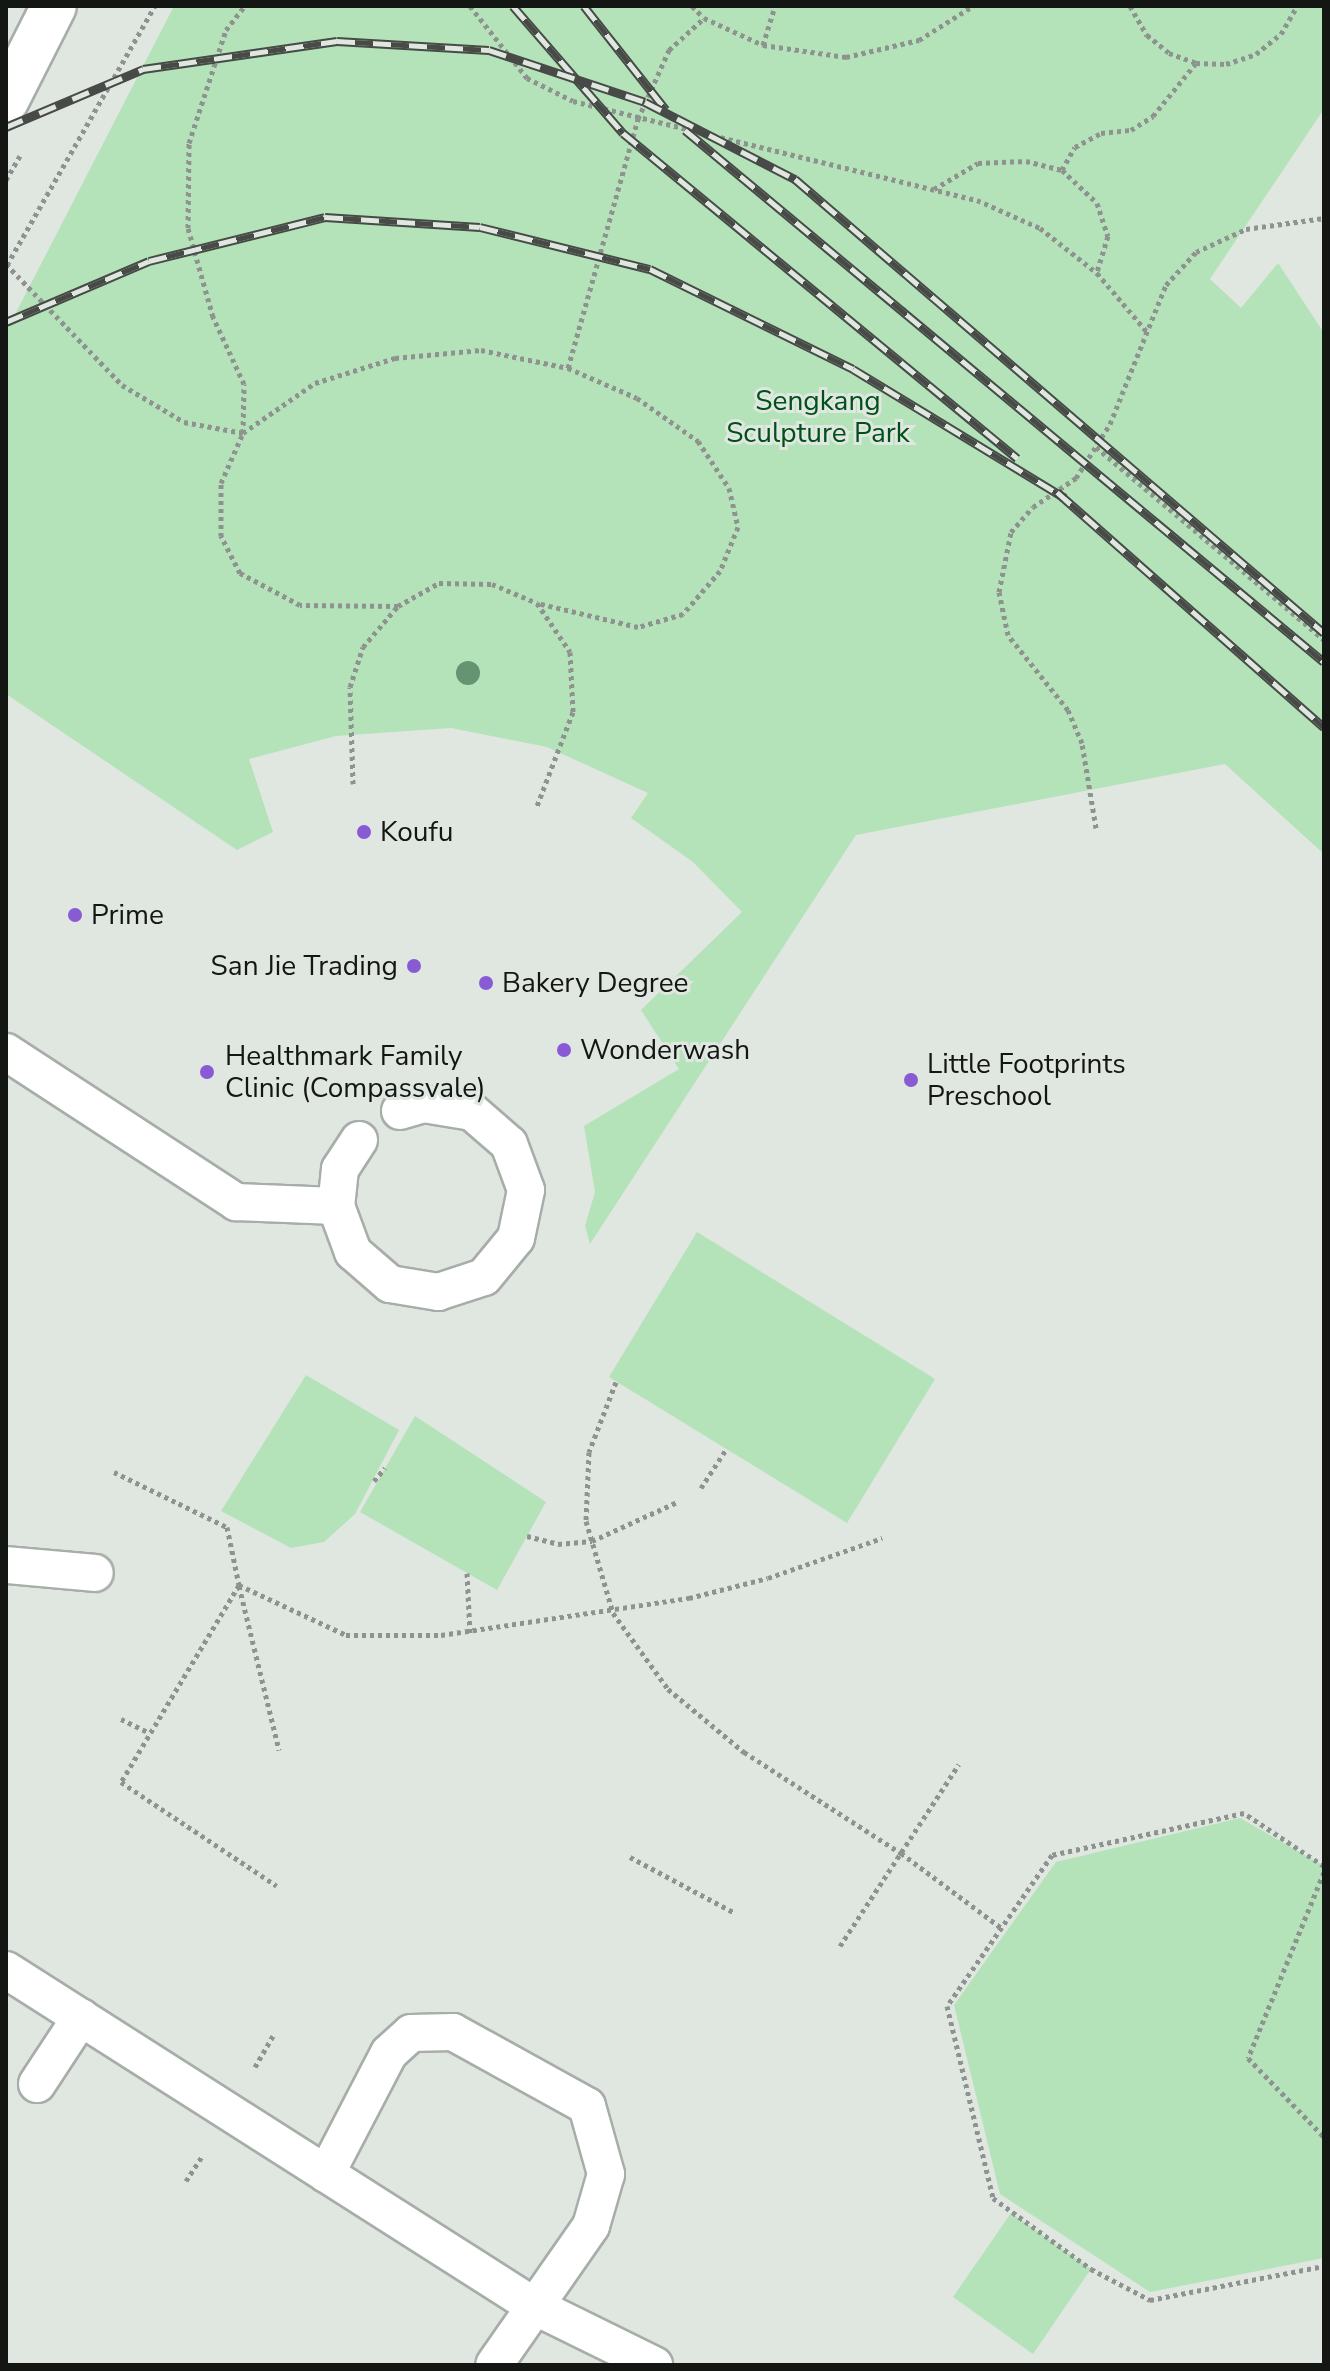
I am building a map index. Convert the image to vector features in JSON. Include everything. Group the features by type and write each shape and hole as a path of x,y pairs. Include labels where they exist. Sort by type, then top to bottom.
{"street":[{"path":"6,101 54,6"}],"lane":[{"path":"6,1052 236,1202 336,1206"},
{"path":"359,1140 340,1169 336,1206 353,1252 390,1284 438,1292 484,1277 516,1238 526,1190 509,1144 472,1112 424,1104 400,1111"},
{"path":"6,1565 95,1573"},
{"path":"6,1970 534,2306 654,2365"},
{"path":"37,2084 81,2017"},
{"path":"326,2174 389,2053 411,2033 453,2032 587,2106 606,2174 591,2226 494,2365"}],"path":[{"path":"155,6 7,264 122,385 184,422 243,433 315,383 395,358 481,350 568,368 637,398 698,441 729,488 738,527 720,571 683,614 638,627 537,603 492,584 439,583 398,606 363,647 350,687 353,784"},
{"path":"245,6 226,30 189,143 188,228 213,317 244,384 243,433 221,483 221,536 240,573 300,605 398,606"},
{"path":"470,6 527,78 573,101 977,200 1040,228 1097,273 1147,332"},
{"path":"692,6 704,18 763,45 846,57 919,40 973,6"},
{"path":"763,45 775,6"},
{"path":"1130,6 1147,35 1169,53 1196,63 1226,64 1256,54 1281,34 1297,6"},
{"path":"568,368 638,119 669,50 704,18"},
{"path":"1062,170 1075,147 1101,133 1131,130 1153,116 1196,63"},
{"path":"933,189 978,163 1026,161 1062,170 1097,203 1108,236 1097,273"},
{"path":"1096,828 1082,743 1073,721 1008,635 999,592 1011,532 1033,507 1076,478 1096,447 1166,285 1196,252 1246,229 1324,218"},
{"path":"1096,447 1324,640"},
{"path":"537,603 570,652 573,712 537,806"},
{"path":"616,1382 589,1452 586,1521 613,1613 668,1689 780,1779 901,1853 1003,1929"},
{"path":"701,1488 727,1448"},
{"path":"374,1481 385,1468"},
{"path":"114,1472 227,1527 279,1750"},
{"path":"527,1536 558,1544 592,1541 677,1502"},
{"path":"239,1585 346,1635 470,1633 613,1613 768,1578 882,1538"},
{"path":"467,1573 470,1633"},
{"path":"239,1585 121,1782 277,1886"},
{"path":"121,1719 150,1733"},
{"path":"840,1946 959,1764"},
{"path":"1324,2137 1248,2058 1324,1869 1244,1813 1052,1855 947,2006 993,2198 1091,2269 1150,2300 1324,2266"},
{"path":"630,1857 735,1913"}],"green space":[{"name":"Sengkang Sculpture Park","path":"174,6 1324,6 1324,109 1210,279 1241,308 1278,263 1324,333 1324,854 1225,764 856,835 590,1244 585,1226 595,1192 584,1126 679,1069 641,1010 742,912 693,862 631,818 648,793 547,747 451,728 336,736 249,759 273,832 237,850 6,694 6,332"},
{"path":"697,1232 935,1379 847,1523 609,1377"},
{"path":"306,1375 399,1430 355,1514 324,1542 291,1548 221,1511"},
{"path":"415,1416 546,1502 497,1590 360,1512"},
{"path":"1240,1818 1324,1866 1324,2258 1150,2292 1000,2194 954,2005 1056,1862"},
{"path":"1011,2213 1091,2269 1033,2354 953,2297"}],"railway":[{"path":"513,6 623,133 1017,458"},
{"path":"584,6 666,110"},
{"path":"6,127 143,69 337,41 489,50 645,102 795,179 1324,633"},
{"path":"685,130 1324,662"},
{"path":"6,322 149,261 325,217 480,227 650,269 853,369 1065,498"},
{"path":"1057,492 1324,727"}],"place":[{"name":"Koufu","path":"364,832"},
{"name":"Prime","path":"75,915"},
{"name":"San Jie Trading","path":"414,966"},
{"name":"Bakery Degree","path":"486,983"},
{"name":"Wonderwash","path":"564,1050"},
{"name":"Healthmark Family Clinic (Compassvale)","path":"207,1072"},
{"name":"Little Footprints Preschool","path":"911,1080"}]}
